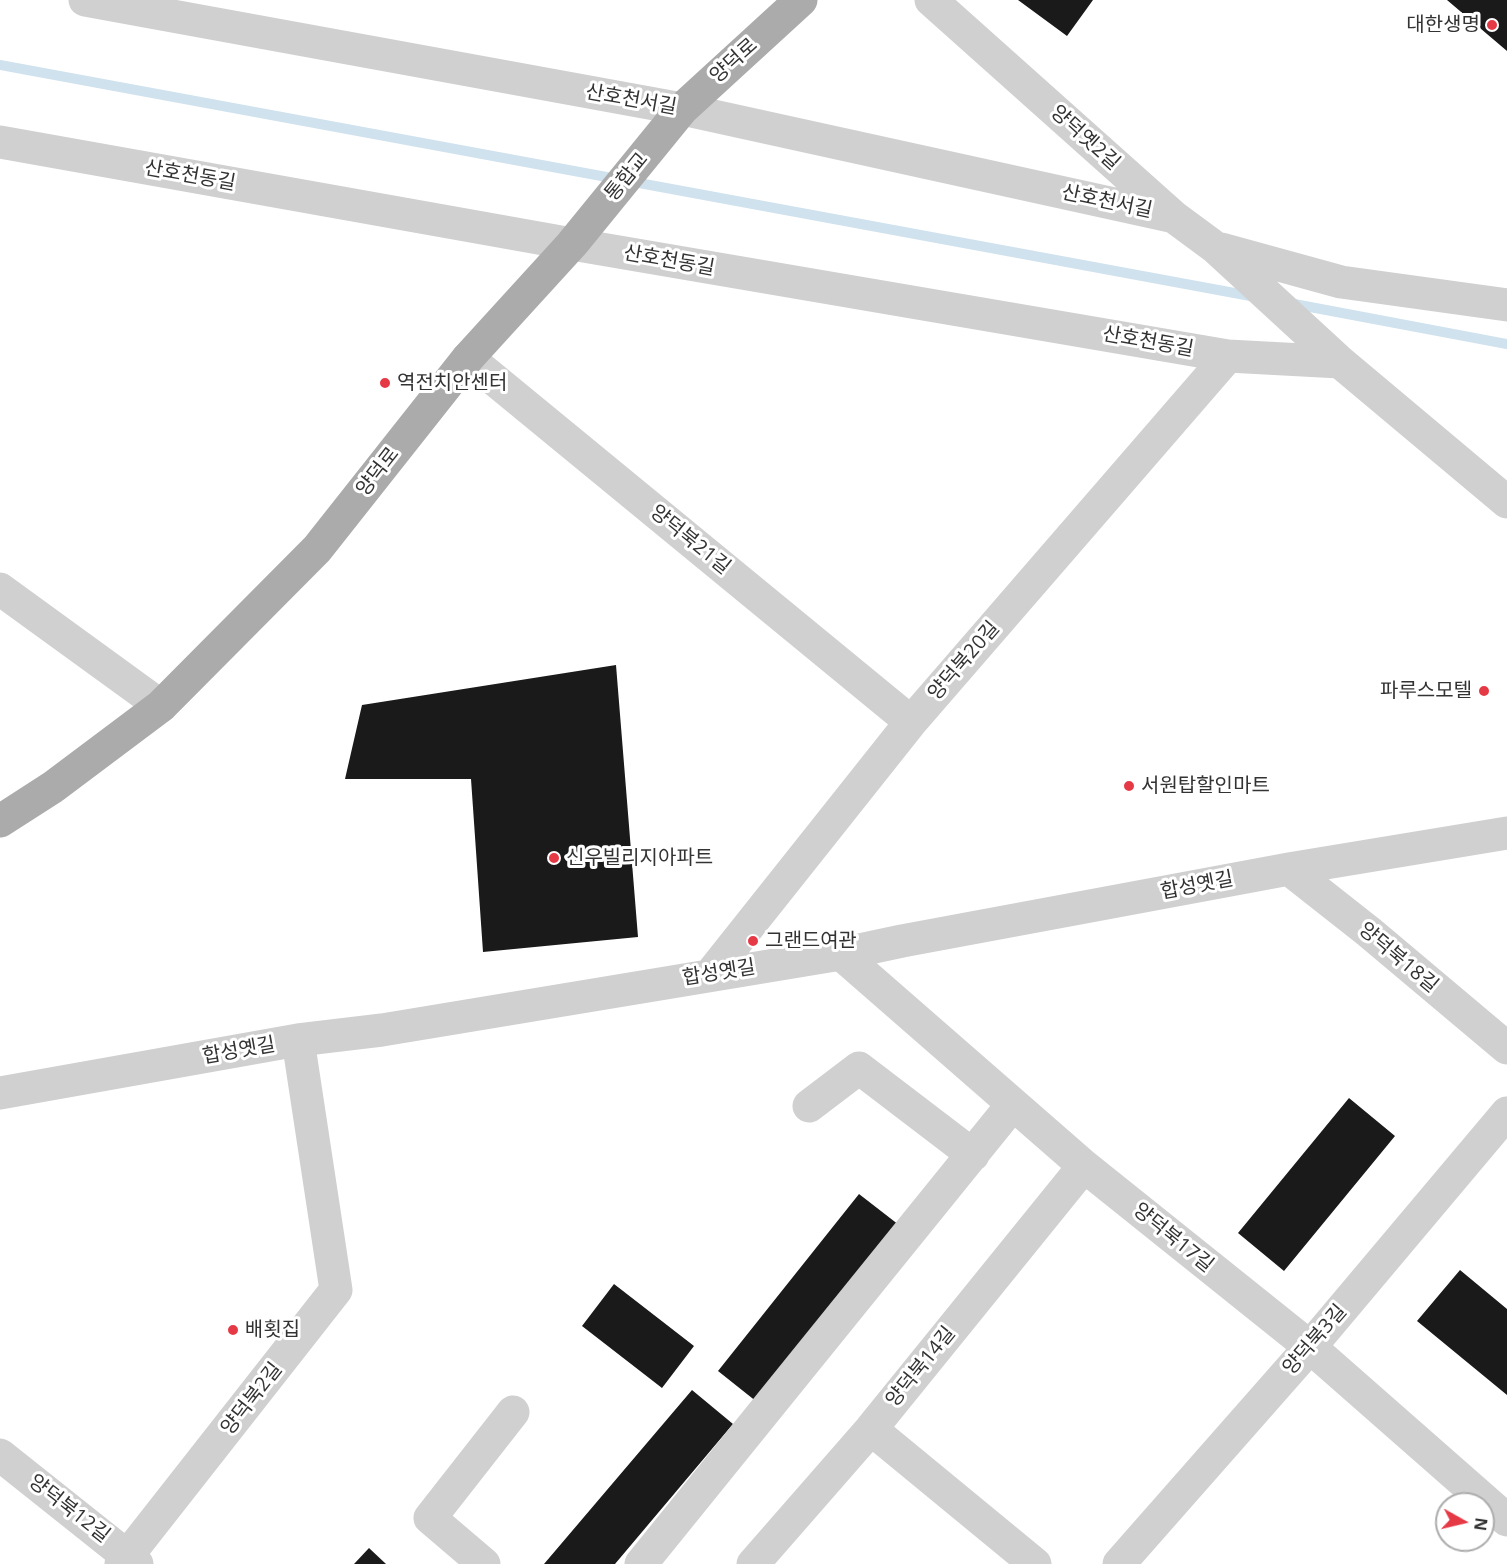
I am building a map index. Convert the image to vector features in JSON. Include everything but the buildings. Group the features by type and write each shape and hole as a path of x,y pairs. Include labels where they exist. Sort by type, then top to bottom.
{"main road":[{"name":"양덕로","path":"676,117 801,0"},
{"name":"통합교","path":"578,237 676,117"},
{"name":"양덕로","path":"0,821 53,787 161,706 317,549 468,358 578,237"}],"street":[{"name":"양덕옛2길","path":"931,0 1174,217 1216,248 1335,356"},
{"name":"산호천서길","path":"103,2 1174,217"},
{"name":"산호천동길","path":"0,142 578,237 1228,356 1335,356"},
{"path":"1216,248 1341,282 1507,305"},
{"name":"양덕북20길","path":"710,975 911,722 1228,356"},
{"path":"1335,356 1507,502"},
{"name":"양덕북21길","path":"468,358 911,722"},
{"path":"0,589 161,706"},
{"name":"합성옛길","path":"0,1093 298,1040 382,1029 841,954 914,938 1289,868 1507,833"},
{"name":"양덕북18길","path":"1289,868 1507,1048"},
{"name":"양덕북17길","path":"841,954 1084,1166 1310,1347 1507,1520"},
{"name":"양덕북2길","path":"129,1561 336,1290 298,1040"},
{"path":"809,1106 859,1068 974,1155"},
{"path":"641,1564 1013,1104"},
{"name":"양덕북3길","path":"1119,1564 1310,1347 1507,1113"},
{"name":"양덕북14길","path":"753,1564 871,1429 1084,1166"},
{"path":"484,1564 430,1518 513,1412"},
{"path":"871,1429 1035,1564"},
{"name":"양덕북12길","path":"0,1455 129,1561"}],"waterway":[{"path":"0,65 1256,297"},
{"path":"1289,303 1507,344"}],"place":[{"name":"대한생명","path":"1492,25"},
{"name":"역전치안센터","path":"385,383"},
{"name":"파루스모텔","path":"1484,691"},
{"name":"서원탑할인마트","path":"1129,786"},
{"name":"신우빌리지아파트","path":"554,858"},
{"name":"그랜드여관","path":"753,941"},
{"name":"배횟집","path":"233,1330"}]}
